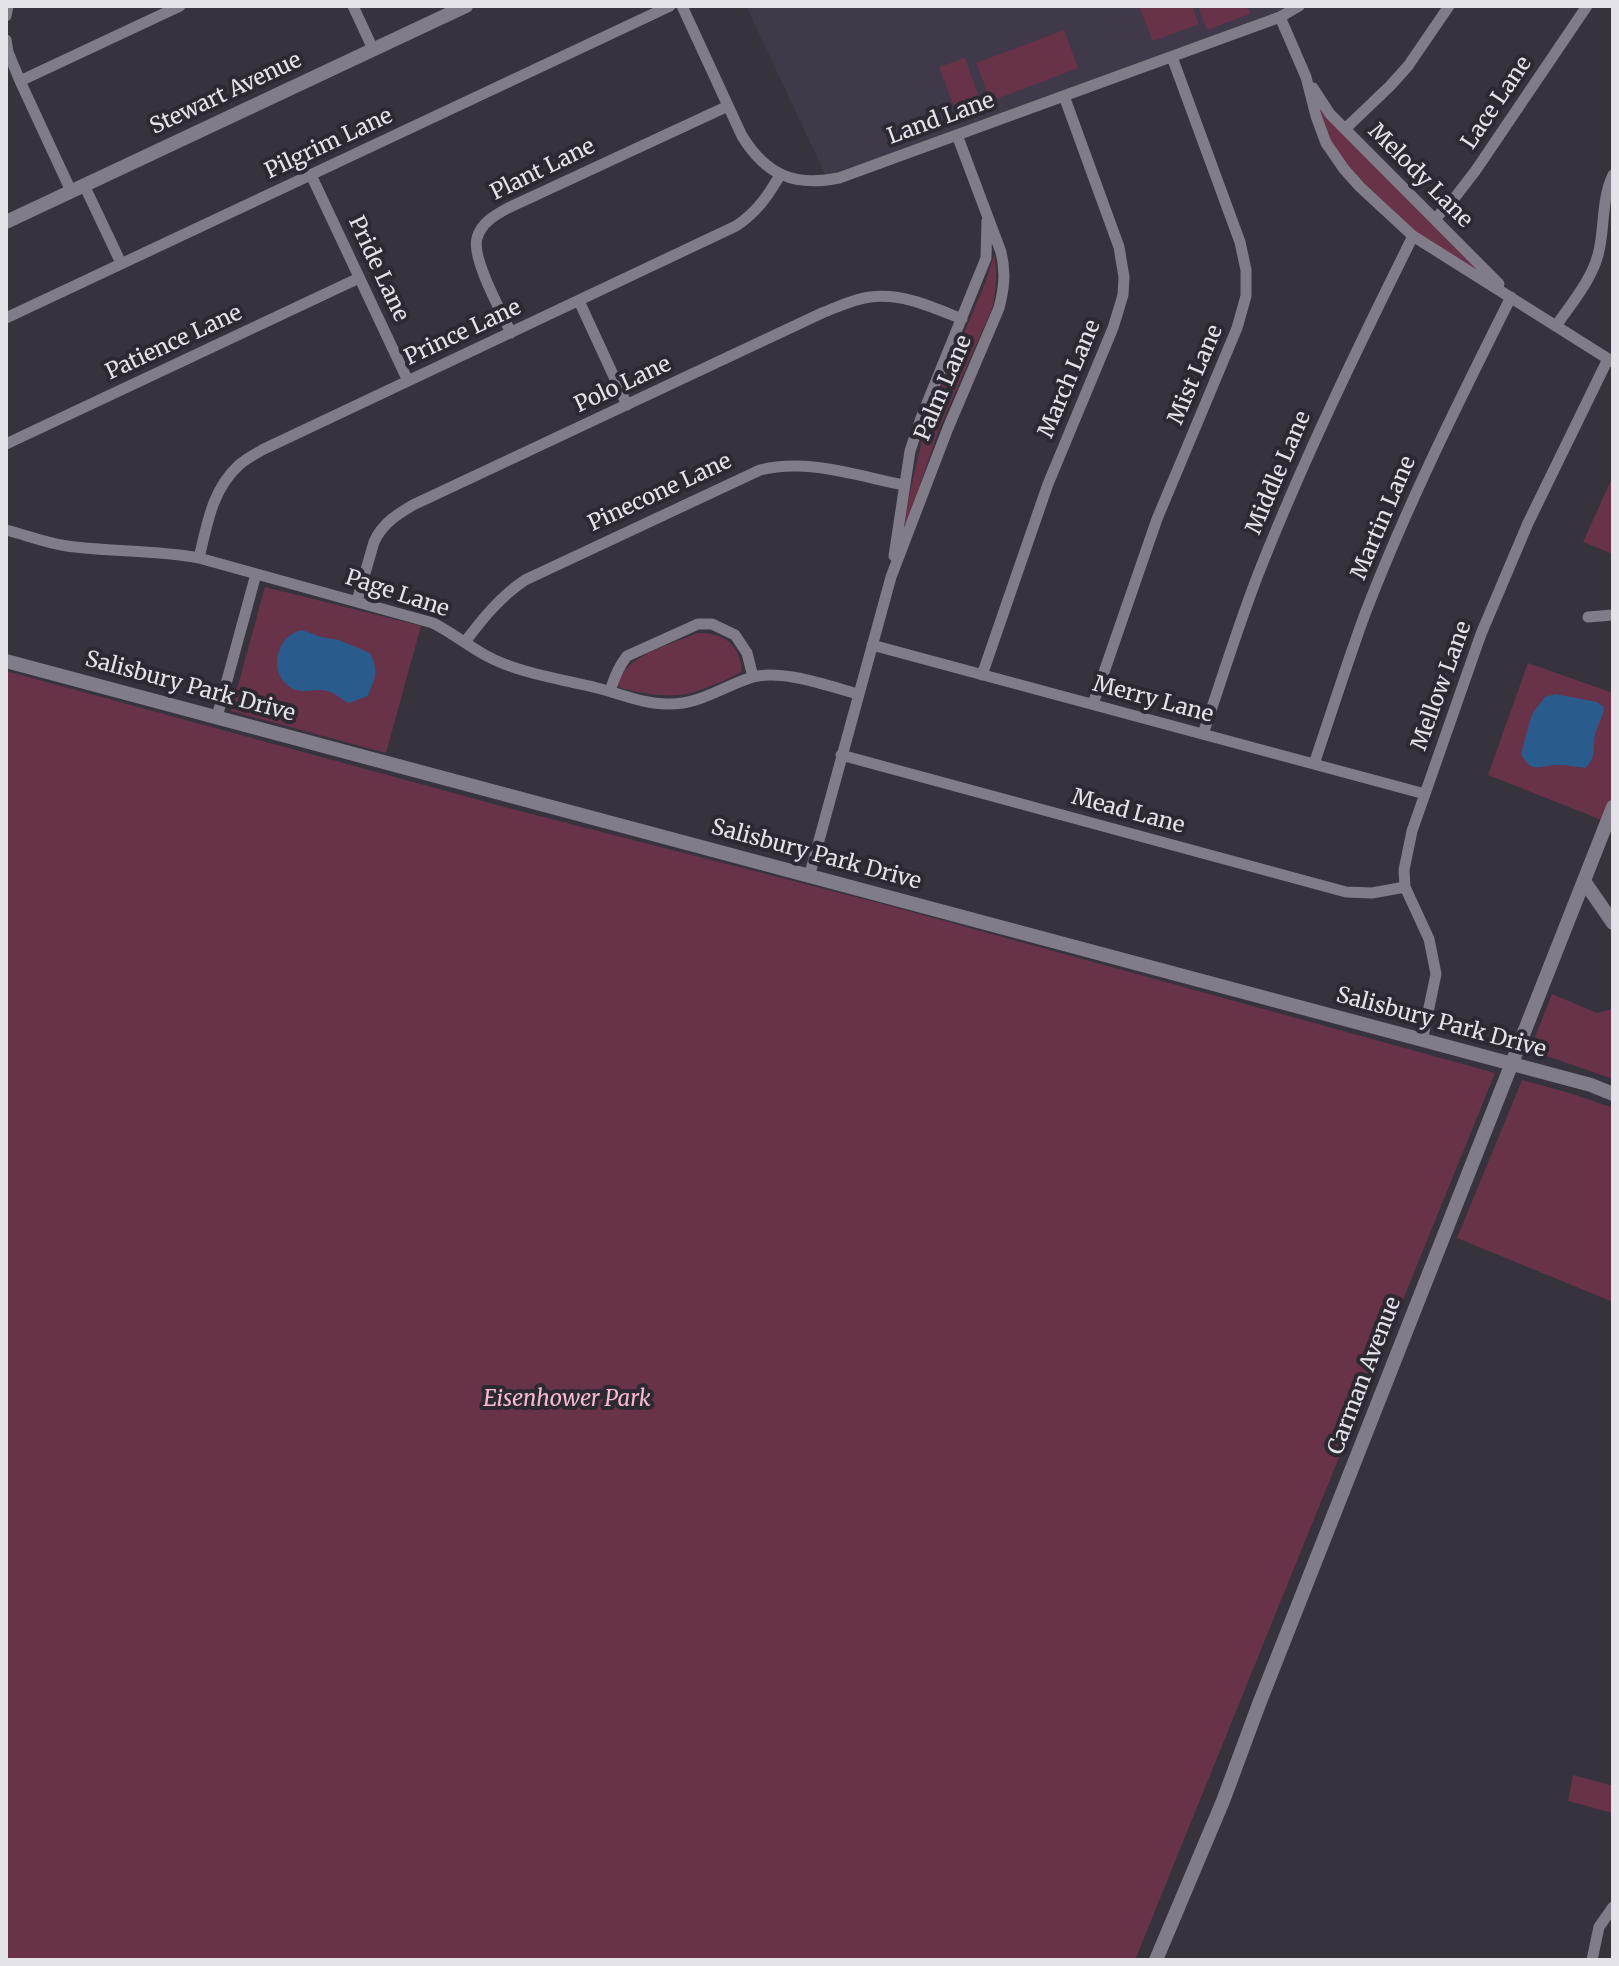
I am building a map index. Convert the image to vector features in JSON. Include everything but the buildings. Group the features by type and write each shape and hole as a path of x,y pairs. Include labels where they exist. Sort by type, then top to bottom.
{"main road":[{"name":"Stewart Avenue","path":"6,222 466,6"},
{"name":"Salisbury Park Drive","path":"6,661 1591,1085 1613,1094"},
{"name":"Carman Avenue","path":"1156,1960 1223,1801 1613,807"},
{"path":"1584,881 1613,923"}],"street":[{"path":"6,16 8,6"},
{"path":"20,81 180,6"},
{"path":"353,6 373,49"},
{"name":"Pilgrim Lane","path":"6,318 670,6"},
{"path":"682,6 753,154 780,175"},
{"name":"Land Lane","path":"780,175 819,182 839,178 1280,17 1299,6"},
{"path":"1345,129 1408,66 1449,6"},
{"name":"Lace Lane","path":"1435,219 1476,170 1587,6"},
{"name":"Melody Lane","path":"1280,17 1306,77 1321,132 1331,152 1360,187 1413,236 1610,360"},
{"path":"6,40 20,81 121,263"},
{"name":"Mist Lane","path":"1093,704 1157,519 1237,328 1246,296 1246,270 1240,242 1172,57"},
{"name":"Melody Lane","path":"1306,77 1330,114 1511,297"},
{"name":"March Lane","path":"982,675 1048,484 1113,328 1123,295 1124,277 1119,247 1064,96"},
{"name":"Plant Lane","path":"511,333 475,251 477,237 486,222 508,208 728,106"},
{"name":"Palm Lane","path":"809,877 891,577 948,428 999,308 1004,288 1004,266 957,135"},
{"name":"Pride Lane","path":"311,175 408,381"},
{"name":"Prince Lane","path":"199,558 215,497 239,464 264,449 736,226 749,218 770,193 780,175"},
{"path":"1556,326 1597,259 1603,235 1605,200 1613,175"},
{"name":"Palm Lane","path":"891,577 910,451 986,258 987,212"},
{"name":"Middle Lane","path":"1203,734 1259,571 1300,472 1413,236"},
{"name":"Patience Lane","path":"6,444 359,278"},
{"name":"Polo Lane","path":"357,601 374,542 391,518 822,313 853,301 896,297 962,319"},
{"name":"Martin Lane","path":"1314,764 1365,615 1392,548 1429,463 1511,297"},
{"path":"579,301 627,405"},
{"name":"Mellow Lane","path":"1422,1041 1435,987 1435,963 1429,939 1405,887 1407,852 1486,621 1528,523 1610,360"},
{"name":"Pinecone Lane","path":"465,642 495,603 525,580 760,470 806,465 904,485"},
{"name":"Page Lane","path":"6,530 63,545 199,558 433,623 506,665 646,703 671,704 697,700 753,677 789,676 858,694"},
{"path":"217,717 256,574"},
{"path":"1588,617 1613,615"},
{"path":"610,691 627,656 698,624 712,624 735,635 747,653 753,677"},
{"name":"Merry Lane","path":"872,645 1425,794"},
{"name":"Mead Lane","path":"841,755 1346,892 1372,893 1405,887"},
{"path":"1592,1960 1599,1927 1613,1907"}],"shaded area":[{"path":"746,6 1294,6 827,178"}],"green space":[{"path":"1139,6 1192,6 1199,24 1153,41"},
{"path":"1198,6 1247,6 1250,14 1207,30"},
{"path":"1064,30 1078,68 991,101 976,63"},
{"path":"965,58 984,111 959,120 939,67"},
{"path":"1310,86 1504,292 1414,235 1334,153"},
{"path":"994,254 996,280 993,306 938,432 905,524 926,423 986,281"},
{"path":"1613,476 1613,554 1583,542"},
{"path":"265,587 421,626 386,753 231,711"},
{"path":"697,633 715,635 734,647 742,671 700,690 677,695 656,695 620,688 618,685 622,675 638,659"},
{"path":"1528,663 1613,693 1613,807 1607,822 1488,775"},
{"name":"Eisenhower Park","path":"6,671 512,809 883,904 1495,1073 1135,1960 6,1960"},
{"path":"1552,994 1597,1013 1613,1009 1613,1079 1530,1050"},
{"path":"1522,1080 1613,1108 1613,1302 1457,1238"},
{"path":"1573,1775 1613,1786 1613,1813 1568,1801"}],"water":[{"path":"302,630 370,653 375,674 368,696 349,703 330,692 301,691 286,684 278,669 279,652 287,638"},
{"path":"1555,694 1597,702 1604,707 1592,757 1585,768 1559,765 1534,767 1521,754 1532,714 1545,697"}]}
